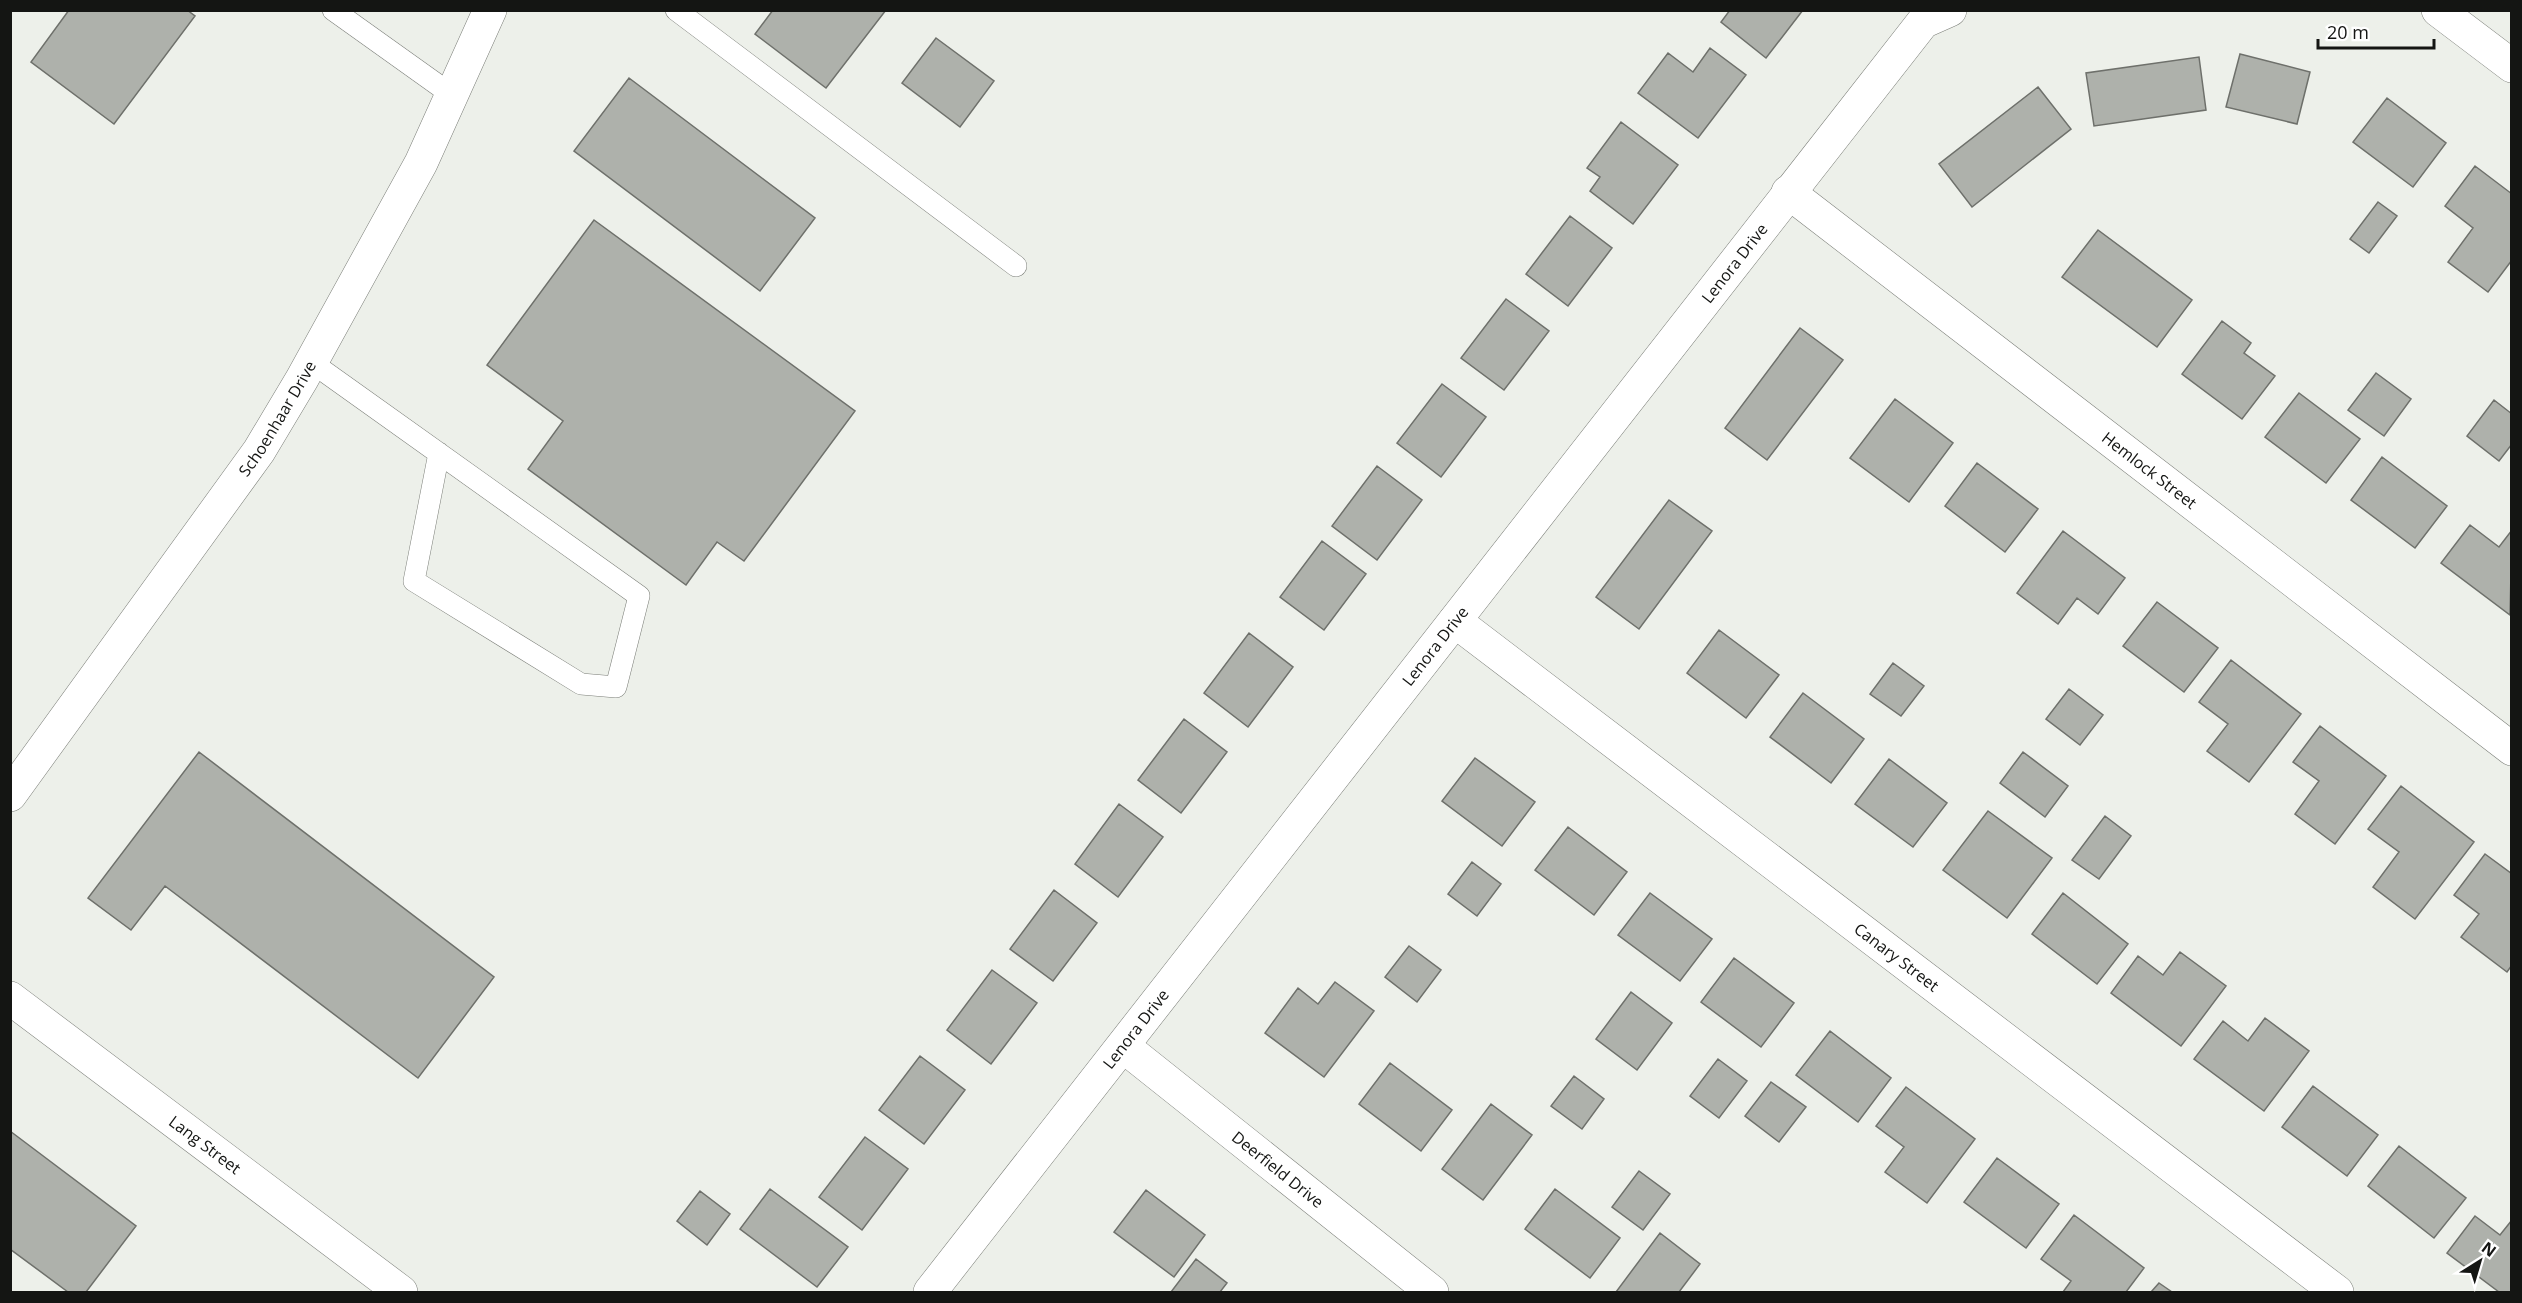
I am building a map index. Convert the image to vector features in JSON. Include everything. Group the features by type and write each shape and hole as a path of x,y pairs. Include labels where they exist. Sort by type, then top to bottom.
{"street":[{"name":"Schoenhaar Drive","path":"10,795 259,451 421,163 490,10"},
{"name":"Lenora Drive","path":"930,1293 1923,22 1950,10"},
{"path":"2438,10 2511,66"},
{"name":"Hemlock Street","path":"1788,192 2511,749"},
{"name":"Canary Street","path":"1455,621 2337,1293"},
{"name":"Lang Street","path":"10,998 401,1293"},
{"name":"Deerfield Drive","path":"1123,1046 1432,1293"}],"lane":[{"path":"333,10 452,95"},
{"path":"676,10 1016,266"},
{"path":"311,362 439,453 639,596 616,687 581,684 414,581 439,453"}],"building":[{"path":"69,10 187,10 195,16 114,124 31,62"},
{"path":"773,10 886,10 826,88 755,34"},
{"path":"1730,10 1803,10 1766,58 1721,22"},
{"path":"936,38 994,81 960,127 902,83"},
{"path":"1710,48 1746,75 1698,138 1638,93 1668,53 1693,72"},
{"path":"2240,54 2310,72 2297,124 2226,107"},
{"path":"2199,57 2206,110 2094,126 2086,73"},
{"path":"629,78 815,218 760,291 574,151"},
{"path":"2038,87 2071,129 1972,207 1939,164"},
{"path":"2387,98 2446,143 2413,187 2353,142"},
{"path":"1621,122 1678,165 1633,224 1590,191 1600,177 1587,168"},
{"path":"2475,166 2512,194 2512,260 2488,292 2448,262 2473,228 2445,206"},
{"path":"2378,202 2397,216 2369,253 2350,239"},
{"path":"1570,216 1612,248 1568,306 1526,274"},
{"path":"594,220 855,411 744,561 717,542 686,585 528,469 563,421 487,365"},
{"path":"2098,230 2192,300 2157,347 2062,277"},
{"path":"1506,299 1549,331 1504,390 1461,358"},
{"path":"2222,321 2251,343 2244,353 2275,376 2242,419 2182,374"},
{"path":"1800,328 1843,360 1767,460 1725,428"},
{"path":"2376,373 2411,399 2384,436 2348,410"},
{"path":"1442,384 1486,417 1441,477 1397,443"},
{"path":"2299,393 2360,439 2326,483 2265,437"},
{"path":"1895,399 1953,443 1909,502 1850,458"},
{"path":"2494,400 2512,414 2512,444 2499,461 2467,436"},
{"path":"2382,457 2447,506 2415,548 2351,500"},
{"path":"1977,463 2038,509 2005,552 1945,506"},
{"path":"1377,466 1422,500 1377,560 1332,526"},
{"path":"1669,500 1712,531 1639,629 1596,597"},
{"path":"2470,525 2499,547 2512,530 2510,615 2441,563"},
{"path":"2063,531 2125,578 2098,614 2077,598 2058,624 2017,593"},
{"path":"1322,541 1366,574 1324,630 1280,597"},
{"path":"2157,602 2218,648 2184,692 2123,646"},
{"path":"1719,630 1779,675 1746,718 1687,673"},
{"path":"1249,633 1293,667 1248,727 1204,693"},
{"path":"2231,660 2301,714 2249,782 2207,751 2228,724 2199,702"},
{"path":"1893,663 1924,686 1901,716 1870,694"},
{"path":"2069,689 2103,715 2080,745 2046,719"},
{"path":"1803,693 1864,739 1831,783 1770,737"},
{"path":"1184,719 1227,752 1181,813 1138,780"},
{"path":"2320,726 2386,776 2335,844 2295,814 2319,781 2293,762"},
{"path":"199,752 494,977 418,1078 165,886 131,930 88,898"},
{"path":"2023,752 2068,786 2045,817 2000,783"},
{"path":"1475,758 1535,802 1502,846 1442,801"},
{"path":"1889,759 1947,803 1913,847 1855,804"},
{"path":"2401,786 2474,842 2415,919 2373,887 2399,852 2368,829"},
{"path":"1119,804 1163,837 1118,897 1075,864"},
{"path":"1988,811 2052,858 2007,918 1943,870"},
{"path":"2105,816 2131,836 2099,879 2072,860"},
{"path":"1568,827 1627,872 1594,915 1535,870"},
{"path":"2485,854 2512,874 2512,965 2507,972 2461,937 2479,914 2454,895"},
{"path":"1472,862 1501,884 1477,916 1448,894"},
{"path":"1054,890 1097,923 1053,981 1010,949"},
{"path":"1650,893 1712,939 1680,981 1618,935"},
{"path":"2063,893 2128,944 2097,984 2032,934"},
{"path":"1409,946 1441,970 1417,1002 1385,977"},
{"path":"2180,952 2226,986 2181,1046 2111,993 2138,956 2163,975"},
{"path":"1734,958 1794,1003 1761,1047 1701,1002"},
{"path":"992,970 1037,1003 991,1064 947,1030"},
{"path":"1335,982 1374,1011 1324,1077 1265,1033 1298,988 1318,1004"},
{"path":"1631,992 1672,1023 1637,1070 1596,1039"},
{"path":"2265,1018 2309,1051 2264,1111 2194,1059 2223,1021 2248,1041"},
{"path":"1830,1031 1891,1078 1858,1122 1796,1075"},
{"path":"920,1056 965,1090 924,1144 879,1110"},
{"path":"1718,1059 1747,1081 1719,1118 1690,1096"},
{"path":"1390,1063 1452,1110 1421,1151 1359,1104"},
{"path":"1574,1076 1604,1099 1582,1129 1551,1106"},
{"path":"1771,1082 1806,1107 1779,1142 1745,1116"},
{"path":"2313,1086 2378,1135 2347,1176 2282,1127"},
{"path":"1906,1087 1975,1139 1927,1203 1885,1172 1904,1147 1876,1126"},
{"path":"1491,1104 1532,1135 1483,1200 1442,1169"},
{"path":"10,1131 136,1226 86,1292 68,1292 10,1249"},
{"path":"865,1137 908,1169 862,1230 819,1197"},
{"path":"2399,1146 2466,1198 2434,1238 2368,1186"},
{"path":"1997,1158 2059,1204 2026,1248 1964,1202"},
{"path":"1639,1171 1670,1194 1643,1230 1612,1207"},
{"path":"770,1189 848,1247 817,1287 740,1229"},
{"path":"1555,1189 1620,1238 1590,1278 1525,1229"},
{"path":"1146,1190 1205,1235 1174,1277 1114,1232"},
{"path":"700,1191 730,1214 707,1245 677,1221"},
{"path":"2074,1215 2144,1268 2126,1292 2063,1292 2071,1281 2041,1259"},
{"path":"2475,1216 2500,1235 2512,1220 2512,1292 2499,1292 2447,1253"},
{"path":"1660,1233 1700,1264 1679,1292 1616,1292"},
{"path":"1196,1259 1227,1283 1220,1292 1171,1292"},
{"path":"2159,1283 2172,1292 2151,1292"}]}
